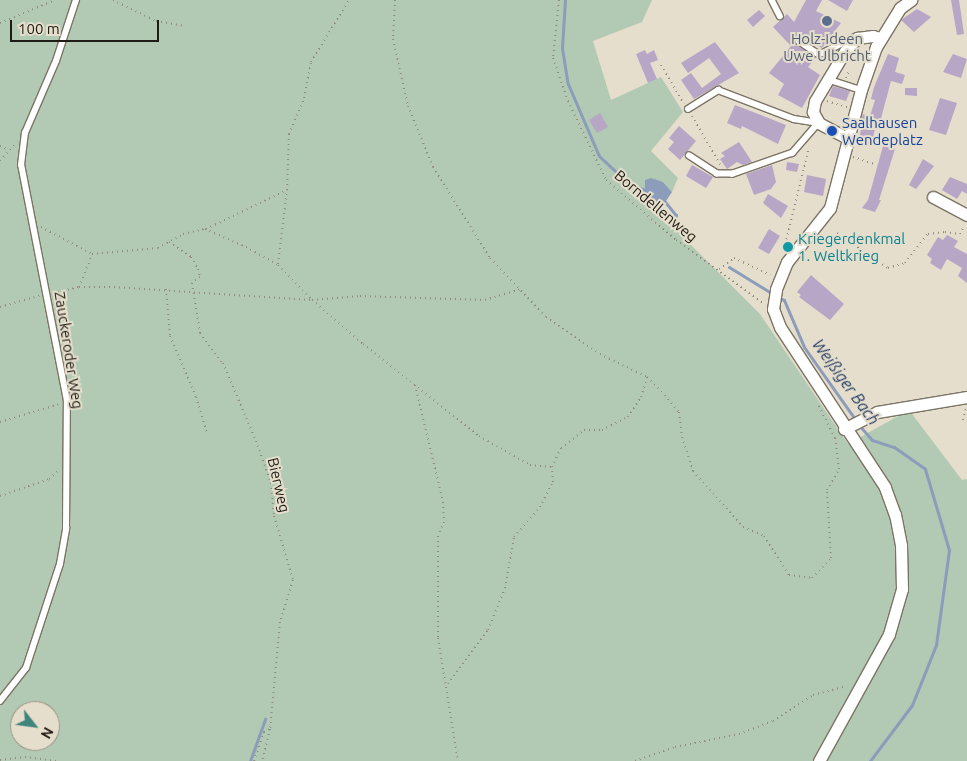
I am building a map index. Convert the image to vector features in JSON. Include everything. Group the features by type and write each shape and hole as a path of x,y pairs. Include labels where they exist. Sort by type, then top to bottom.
{"street":[{"path":"819,761 889,634 902,589 901,545 895,515 885,487 852,423 818,396 780,326 774,307 777,284 787,262 830,208 861,90 880,38 900,8 910,0"},
{"path":"849,139 819,123 813,112 815,101 827,79 856,38 873,36 880,38"},
{"path":"933,197 967,215"},
{"path":"852,423 877,412 967,396"}],"lane":[{"name":"Zauckeroder Weg","path":"0,701 26,668 60,564 66,529 65,464 67,401 48,294 21,165 25,133 56,60 76,0"},
{"path":"772,0 780,16"},
{"path":"799,41 817,53 856,38"},
{"path":"827,79 861,90"},
{"path":"688,109 718,90 794,119 819,123 792,153 726,174 717,174 689,156"}],"path":[{"path":"0,23 55,0"},
{"path":"113,0 156,21 185,26"},
{"path":"278,265 287,190 289,134 304,98 311,62 349,0"},
{"path":"395,0 393,39 408,106 433,167 476,238 546,317 574,337 647,378 679,412 682,437 693,471 743,527 764,536 789,575 812,578 831,558 827,490 839,469 836,438 818,396"},
{"name":"Borndellenweg","path":"559,0 553,58 568,101 606,180 676,240 774,307"},
{"path":"661,65 726,174"},
{"path":"846,78 849,71"},
{"path":"815,101 856,109"},
{"path":"0,161 25,133"},
{"path":"784,252 812,133"},
{"path":"849,139 876,145 904,142"},
{"path":"0,146 9,150"},
{"path":"845,155 877,165"},
{"path":"33,222 92,254 158,248 183,234 205,229 287,190"},
{"path":"837,234 888,268 905,264 928,234 960,234 967,221"},
{"path":"205,229 278,265 312,300 479,436 509,456 530,465 552,467"},
{"name":"Bierweg","path":"169,242 191,257 198,269 200,277 192,283 192,290 200,333 223,363 256,441 270,483 274,516 293,580 280,622 270,729 262,761"},
{"path":"79,287 92,254"},
{"path":"719,269 734,258 777,284"},
{"path":"0,306 79,287 192,290 312,300 360,296 485,300 520,289"},
{"path":"166,289 170,336 196,397 207,434"},
{"path":"448,684 488,630 505,588 514,537 540,507 553,482 552,467 561,448 584,430 602,430 628,418 641,397 647,378"},
{"path":"415,385 443,502 444,522 438,546 438,638 448,684 458,761"},
{"path":"0,422 67,401"},
{"path":"963,420 967,406"},
{"path":"0,496 49,479 65,464"},
{"path":"635,761 674,747 739,734 773,721 813,695 848,686"},
{"path":"254,761 264,732 270,729"},
{"path":"0,760 25,757 57,761"}],"green space":[{"path":"0,0 652,0 642,22 593,41 611,100 661,77 683,112 651,151 678,178 672,192 663,182 646,193 679,233 760,314 848,444 909,410 962,480 967,479 967,761 0,761"}],"water":[{"path":"651,178 663,182 672,192 666,201 654,202 645,193 645,180"}],"building":[{"path":"806,0 822,0 816,11 841,23 822,48 801,37 795,39 796,45 816,57 808,67 820,75 802,108 778,95 784,84 769,73 791,46 773,27 787,14 794,22"},
{"path":"828,0 853,0 847,11"},
{"path":"951,0 959,0 964,34 957,35"},
{"path":"917,9 931,17 914,32 901,20"},
{"path":"759,10 765,16 753,27 747,20"},
{"path":"715,42 739,73 694,99 681,80 691,73 702,88 721,74 709,58 688,73 681,63"},
{"path":"645,50 647,54 654,50 658,60 650,63 657,79 648,83 636,54"},
{"path":"888,54 899,58 895,72 905,75 902,84 891,81 879,126 876,125 872,141 859,138 863,122 860,122 863,114 870,116 875,100 871,99 874,87"},
{"path":"953,54 967,59 961,78 943,72"},
{"path":"833,86 850,91 846,101 829,96"},
{"path":"905,88 917,88 917,96 905,95"},
{"path":"940,98 957,103 946,135 929,130"},
{"path":"735,105 786,125 778,144 742,126 741,129 727,123"},
{"path":"600,113 608,127 597,133 589,120"},
{"path":"679,126 696,141 680,160 668,149 674,142 669,138"},
{"path":"739,142 752,162 743,165 737,162 727,169 720,159 725,156 721,153"},
{"path":"883,146 895,149 879,200 881,200 875,212 862,208 868,200"},
{"path":"923,159 934,166 916,189 909,185"},
{"path":"787,162 799,164 797,172 786,170"},
{"path":"692,165 713,177 706,188 686,176"},
{"path":"772,165 776,182 771,189 754,195 746,174"},
{"path":"807,175 826,179 823,196 804,192"},
{"path":"950,177 967,184 967,194 962,191 957,199 942,190"},
{"path":"768,194 788,206 781,218 763,203"},
{"path":"769,229 780,236 769,254 758,248"},
{"path":"947,235 958,241 954,247 967,254 967,283 958,276 962,268 947,259 941,270 930,263 932,259 927,255 938,237 943,240"},
{"path":"811,275 844,304 830,320 799,297 801,295 797,292"}],"waterway":[{"name":"Weißiger Bach","path":"565,0 562,48 568,84 599,156 629,184 648,191"},
{"name":"Weißiger Bach","path":"662,198 676,215 673,223"},
{"name":"Weißiger Bach","path":"729,267 773,294"},
{"name":"Weißiger Bach","path":"778,297 784,300 804,347 855,419"},
{"name":"Weißiger Bach","path":"858,424 872,440 894,447 925,469 949,550 936,645 912,705 870,761"},
{"path":"250,761 265,719"}],"place":[{"name":"Holz-Ideen Uwe Ulbricht","path":"827,21"},
{"name":"Saalhausen Wendeplatz","path":"832,131"},
{"name":"Kriegerdenkmal 1. Weltkrieg","path":"788,247"}]}
